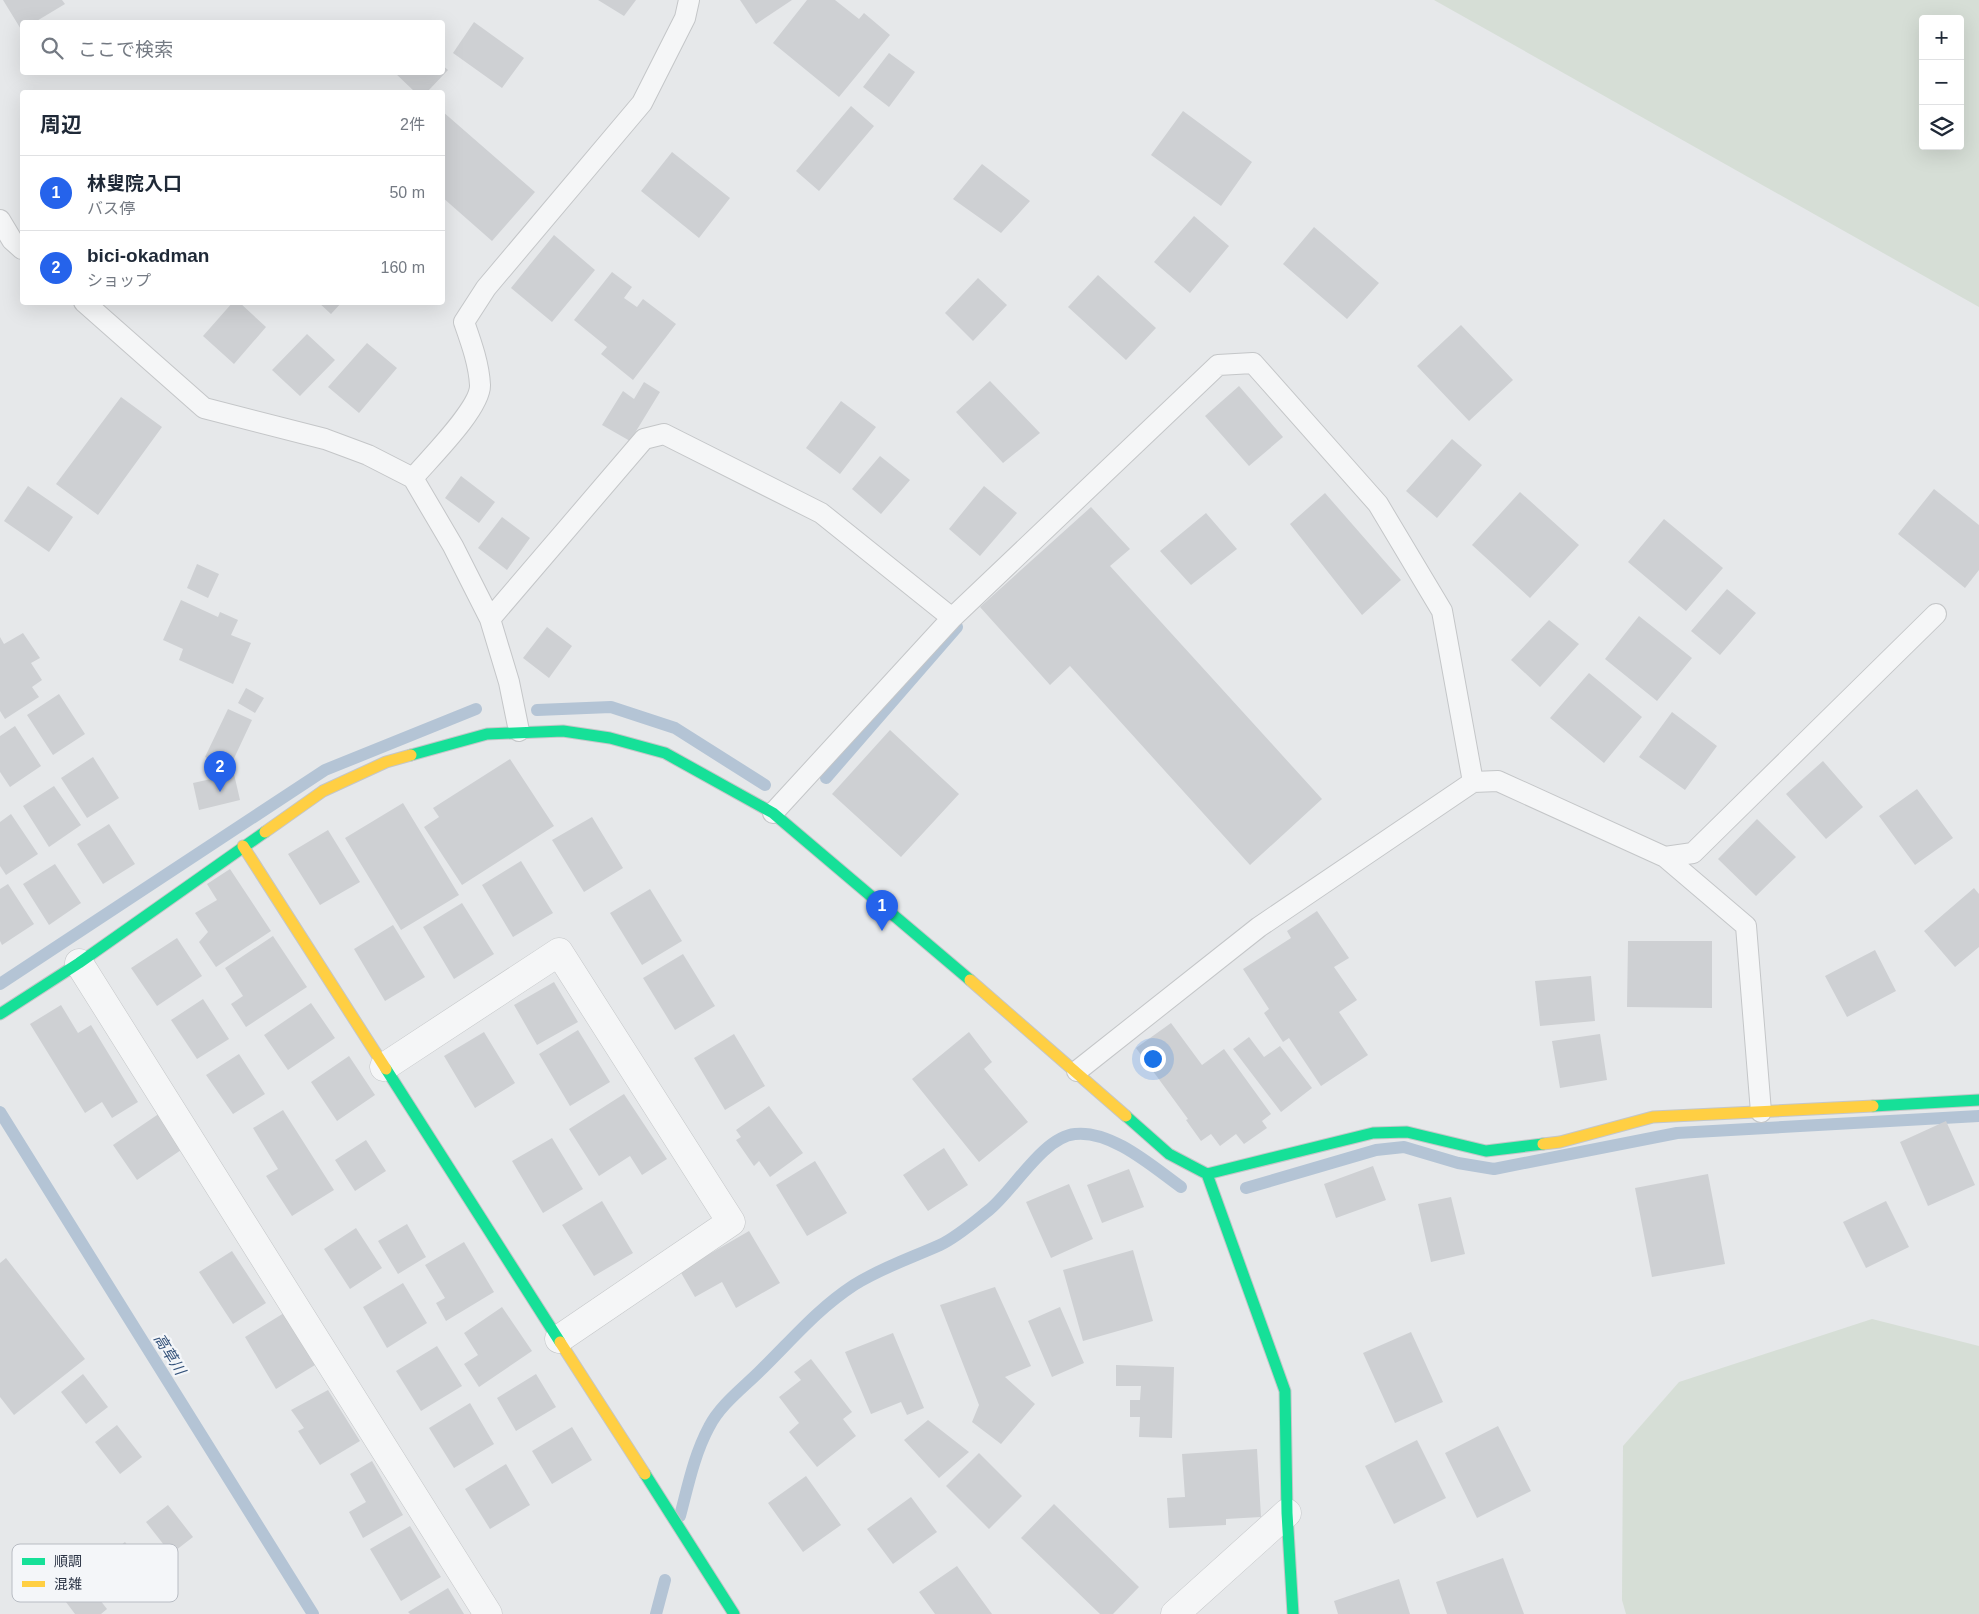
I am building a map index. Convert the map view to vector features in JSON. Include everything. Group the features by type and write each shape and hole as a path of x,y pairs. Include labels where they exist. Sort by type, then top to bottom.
{"street":[{"path":"0,1014 78,964 323,791 386,762 487,734 519,731 563,731 610,738 665,753 774,813 1077,1071 1169,1154 1207,1174 1373,1132 1407,1132 1486,1151 1560,1142 1653,1116 1979,1100"},
{"path":"243,846 734,1614"},
{"path":"384,1067 560,952 731,1222 559,1339"},
{"path":"78,964 488,1614"},
{"path":"1207,1174 1285,1391 1287,1513 1293,1614"},
{"path":"1175,1614 1287,1513"}],"lane":[{"path":"413,478 473,408 480,387 474,352 464,322 486,288 642,103 685,18 689,0"},
{"path":"0,220 12,240 20,247"},
{"path":"87,305 204,408 325,439 368,455 413,478 453,546 490,619 509,682 519,731"},
{"path":"774,813 952,618 1218,365 1252,363 1378,504 1442,611 1473,782"},
{"path":"490,619 644,439 664,434 821,513 952,618"},
{"path":"1665,857 1693,852 1936,614"},
{"path":"1077,1071 1259,926 1473,782 1498,781 1665,857 1746,926 1761,1112"}],"shaded area":[{"path":"1434,0 1979,0 1979,307"},
{"path":"1872,1319 1979,1346 1979,1614 1626,1614 1622,1600 1623,1446 1679,1382"}],"building":[{"path":"3,0 62,0 65,4 38,20 20,20 20,28"},
{"path":"598,0 636,0 624,16"},
{"path":"740,0 792,0 756,24"},
{"path":"807,0 835,0 859,19 864,13 890,35 839,97 773,43"},
{"path":"474,22 524,58 502,88 453,53"},
{"path":"889,53 915,72 889,107 863,87"},
{"path":"397,75 443,75 429,90 413,90"},
{"path":"851,106 874,126 819,191 796,171"},
{"path":"1183,111 1252,162 1221,206 1151,155"},
{"path":"445,114 535,192 492,241 445,200"},
{"path":"672,152 730,198 699,238 641,191"},
{"path":"982,164 1030,201 1001,233 953,199"},
{"path":"1194,216 1229,246 1190,293 1154,262"},
{"path":"1314,227 1379,283 1347,319 1283,264"},
{"path":"554,235 595,270 552,322 511,288"},
{"path":"612,272 632,287 624,298 637,307 643,299 676,324 633,380 601,354 607,347 574,320"},
{"path":"1098,275 1156,328 1126,360 1068,307"},
{"path":"978,278 1007,305 973,341 945,313"},
{"path":"230,305 242,305 266,327 234,364 203,336"},
{"path":"321,305 339,305 331,314"},
{"path":"1461,325 1513,380 1469,421 1417,366"},
{"path":"307,334 335,360 300,396 272,370"},
{"path":"367,343 397,368 359,413 328,387"},
{"path":"990,381 1040,433 1003,463 956,412"},
{"path":"644,382 660,392 630,441 602,425 623,391 634,399"},
{"path":"1239,386 1283,437 1249,466 1205,416"},
{"path":"121,397 162,427 98,515 56,484"},
{"path":"841,401 876,427 840,474 806,448"},
{"path":"1452,439 1482,465 1437,518 1406,491"},
{"path":"880,456 910,480 881,514 852,489"},
{"path":"461,476 495,502 479,523 445,498"},
{"path":"28,486 73,517 49,552 4,521"},
{"path":"984,486 1017,513 980,556 949,529"},
{"path":"1934,489 1979,525 1979,570 1965,588 1898,534"},
{"path":"1520,492 1579,545 1530,598 1472,545"},
{"path":"1325,493 1401,580 1362,615 1290,524"},
{"path":"1091,507 1130,549 1110,566 1322,799 1250,865 1070,666 1050,685 980,607"},
{"path":"1206,513 1237,549 1191,585 1160,551"},
{"path":"502,517 530,538 507,570 478,548"},
{"path":"1664,519 1723,568 1686,611 1628,562"},
{"path":"197,564 219,574 208,598 187,588"},
{"path":"1727,589 1756,613 1720,655 1691,631"},
{"path":"181,600 218,617 220,612 238,620 231,635 251,643 233,684 179,660 183,649 163,640"},
{"path":"1639,616 1692,658 1657,701 1605,659"},
{"path":"1549,620 1579,644 1540,687 1511,660"},
{"path":"547,627 572,646 549,678 523,658"},
{"path":"23,633 40,658 31,663 42,680 32,687 39,697 5,719 0,711 0,637 4,644"},
{"path":"1589,673 1642,717 1604,763 1550,718"},
{"path":"246,688 264,698 255,713 238,703"},
{"path":"59,694 85,734 53,755 27,715"},
{"path":"228,709 252,720 229,769 205,757"},
{"path":"1672,712 1717,746 1685,790 1639,757"},
{"path":"15,726 41,766 10,787 0,772 0,736"},
{"path":"890,730 959,794 901,857 832,794"},
{"path":"93,757 119,798 87,818 61,778"},
{"path":"510,759 554,826 462,885 424,827 439,817 433,808"},
{"path":"1823,761 1863,807 1826,839 1786,794"},
{"path":"234,774 240,800 199,810 193,783"},
{"path":"54,786 81,825 49,847 23,806"},
{"path":"1917,789 1953,838 1915,865 1879,816"},
{"path":"403,803 459,895 401,930 345,838"},
{"path":"11,814 38,854 6,875 0,866 0,822"},
{"path":"592,817 623,868 584,892 552,840"},
{"path":"1757,819 1796,857 1756,896 1718,859"},
{"path":"109,824 135,864 103,884 77,844"},
{"path":"328,830 360,882 320,905 288,854"},
{"path":"521,861 553,913 513,937 482,885"},
{"path":"55,864 81,903 49,925 23,884"},
{"path":"230,869 271,931 216,967 199,942 208,932 195,913 217,900 207,884"},
{"path":"8,884 34,924 2,945 0,941 0,889"},
{"path":"1974,888 1979,894 1979,947 1955,967 1924,931"},
{"path":"650,889 682,941 642,965 610,913"},
{"path":"462,903 494,954 454,979 423,927"},
{"path":"1317,911 1349,958 1334,967 1357,1000 1339,1012 1368,1055 1321,1086 1289,1038 1283,1042 1264,1013 1269,1009 1243,969 1291,938 1287,931"},
{"path":"393,925 425,977 385,1001 354,949"},
{"path":"273,936 307,987 246,1027 231,1004 243,996 225,968"},
{"path":"177,938 202,976 157,1006 131,968"},
{"path":"1628,941 1712,941 1712,1008 1627,1007"},
{"path":"1875,950 1896,991 1847,1017 1825,976"},
{"path":"683,954 715,1006 675,1030 643,978"},
{"path":"1591,976 1595,1021 1540,1026 1535,981"},
{"path":"554,982 578,1022 537,1045 514,1005"},
{"path":"203,999 229,1039 197,1059 171,1020"},
{"path":"311,1003 335,1038 288,1070 264,1035"},
{"path":"61,1005 78,1033 91,1025 138,1102 112,1118 102,1102 85,1113 30,1024"},
{"path":"1171,1023 1202,1065 1224,1049 1271,1114 1262,1121 1267,1128 1244,1144 1236,1134 1220,1146 1211,1134 1201,1141 1186,1120 1188,1119 1136,1048"},
{"path":"578,1030 610,1082 570,1106 539,1054"},
{"path":"484,1032 515,1083 475,1108 444,1056"},
{"path":"969,1032 992,1062 984,1069 1028,1122 979,1162 912,1079"},
{"path":"734,1034 765,1086 725,1110 694,1058"},
{"path":"1600,1034 1607,1080 1560,1088 1552,1041"},
{"path":"1249,1037 1264,1057 1280,1046 1312,1088 1281,1112 1233,1049"},
{"path":"239,1054 265,1094 233,1114 206,1075"},
{"path":"349,1056 375,1095 337,1121 311,1082"},
{"path":"624,1094 667,1159 642,1175 630,1156 599,1176 569,1129"},
{"path":"769,1106 803,1153 770,1177 759,1161 754,1166 736,1140 741,1137 736,1130"},
{"path":"283,1110 334,1190 292,1216 266,1176 278,1169 253,1128"},
{"path":"160,1113 184,1148 137,1180 113,1145"},
{"path":"1946,1121 1975,1185 1928,1206 1900,1142"},
{"path":"552,1138 583,1189 543,1213 512,1161"},
{"path":"366,1140 386,1171 355,1191 335,1160"},
{"path":"944,1148 968,1185 928,1211 903,1175"},
{"path":"815,1161 847,1213 807,1236 776,1185"},
{"path":"1373,1166 1386,1200 1336,1218 1324,1184"},
{"path":"1129,1169 1144,1207 1102,1223 1087,1185"},
{"path":"1708,1174 1725,1264 1652,1277 1635,1188"},
{"path":"1069,1184 1093,1239 1051,1258 1026,1202"},
{"path":"1451,1197 1465,1254 1431,1262 1418,1204"},
{"path":"602,1201 633,1253 594,1276 562,1225"},
{"path":"1886,1201 1909,1247 1866,1268 1843,1222"},
{"path":"407,1224 426,1257 398,1274 378,1241"},
{"path":"356,1228 382,1268 350,1289 324,1249"},
{"path":"749,1231 780,1283 736,1308 722,1282 695,1297 680,1271"},
{"path":"464,1242 494,1292 446,1321 436,1303 445,1298 425,1265"},
{"path":"1133,1250 1153,1321 1083,1341 1063,1270"},
{"path":"232,1251 266,1303 233,1324 199,1272"},
{"path":"6,1258 85,1359 14,1415 0,1397 0,1263"},
{"path":"403,1283 427,1323 387,1348 363,1307"},
{"path":"995,1287 1031,1366 1005,1377 1035,1404 1001,1444 972,1422 979,1405 940,1305"},
{"path":"502,1307 532,1351 479,1387 464,1364 478,1355 464,1333"},
{"path":"1060,1307 1084,1363 1052,1377 1028,1321"},
{"path":"284,1313 315,1365 276,1389 245,1337"},
{"path":"1411,1332 1443,1402 1395,1423 1363,1353"},
{"path":"893,1333 924,1408 907,1415 901,1402 871,1414 845,1352"},
{"path":"437,1346 462,1386 421,1411 396,1371"},
{"path":"811,1359 852,1412 843,1419 856,1436 817,1467 789,1432 799,1423 779,1397 801,1380 794,1372"},
{"path":"1116,1365 1174,1367 1172,1438 1139,1437 1140,1417 1130,1417 1130,1400 1140,1400 1141,1386 1116,1386"},
{"path":"83,1374 108,1407 86,1424 61,1392"},
{"path":"536,1374 556,1407 516,1431 497,1398"},
{"path":"328,1390 360,1441 320,1465 298,1431 304,1428 291,1410"},
{"path":"470,1403 494,1444 454,1468 429,1428"},
{"path":"928,1420 969,1452 939,1478 904,1440"},
{"path":"117,1425 142,1457 120,1474 95,1442"},
{"path":"1498,1426 1531,1491 1477,1518 1445,1453"},
{"path":"572,1427 592,1460 552,1484 532,1451"},
{"path":"1417,1440 1446,1498 1394,1524 1365,1466"},
{"path":"1257,1449 1261,1517 1226,1519 1226,1525 1169,1528 1167,1498 1185,1497 1182,1454"},
{"path":"979,1453 1022,1496 989,1529 946,1486"},
{"path":"372,1461 403,1515 363,1538 349,1512 366,1502 350,1474"},
{"path":"506,1464 530,1505 490,1529 465,1489"},
{"path":"806,1476 841,1525 803,1552 768,1503"},
{"path":"911,1497 937,1532 893,1564 867,1529"},
{"path":"1054,1504 1139,1587 1113,1614 1100,1614 1021,1538"},
{"path":"168,1505 193,1537 178,1549 178,1544 163,1544 146,1522"},
{"path":"410,1526 441,1577 401,1601 370,1549"},
{"path":"1503,1558 1524,1614 1447,1614 1436,1582"},
{"path":"957,1566 992,1614 935,1614 919,1592"},
{"path":"1399,1579 1410,1614 1338,1614 1334,1601"},
{"path":"448,1588 464,1614 410,1614 408,1612"},
{"path":"66,1602 102,1602 107,1609 101,1614 75,1614"}],"waterway":[{"path":"826,778 957,627"},
{"path":"537,710 611,707 675,728 765,785"},
{"path":"0,984 325,770 476,709"},
{"name":"高草川","path":"0,1112 313,1614"},
{"path":"1246,1188 1376,1150 1404,1147 1458,1163 1494,1169 1677,1133 1979,1116"},
{"path":"680,1516 699,1448 719,1411 732,1397 816,1315 840,1295 875,1273 940,1245 959,1234 989,1210 1051,1144 1063,1137 1075,1134 1089,1134 1103,1138 1145,1160 1181,1187"},
{"path":"656,1614 665,1580"}],"traffic: fast":[{"path":"411,755 487,734 563,731 610,738 665,753 773,813 970,980"},
{"path":"0,1014 79,963 265,832"},
{"path":"386,1069 560,1342"},
{"path":"1873,1106 1979,1100"},
{"path":"1126,1116 1169,1154 1207,1174 1373,1133 1407,1132 1486,1151 1543,1144"},
{"path":"1207,1174 1285,1391 1287,1513 1293,1614"},
{"path":"645,1474 734,1614"}],"traffic: slow":[{"path":"265,832 323,791 386,762 411,755"},
{"path":"243,846 386,1069"},
{"path":"970,980 1126,1116"},
{"path":"1543,1144 1560,1142 1653,1117 1873,1106"},
{"path":"560,1342 645,1474"}],"place":[{"name":"bici-okadman","path":"220,792"},
{"name":"林叟院入口","path":"882,931"}]}
